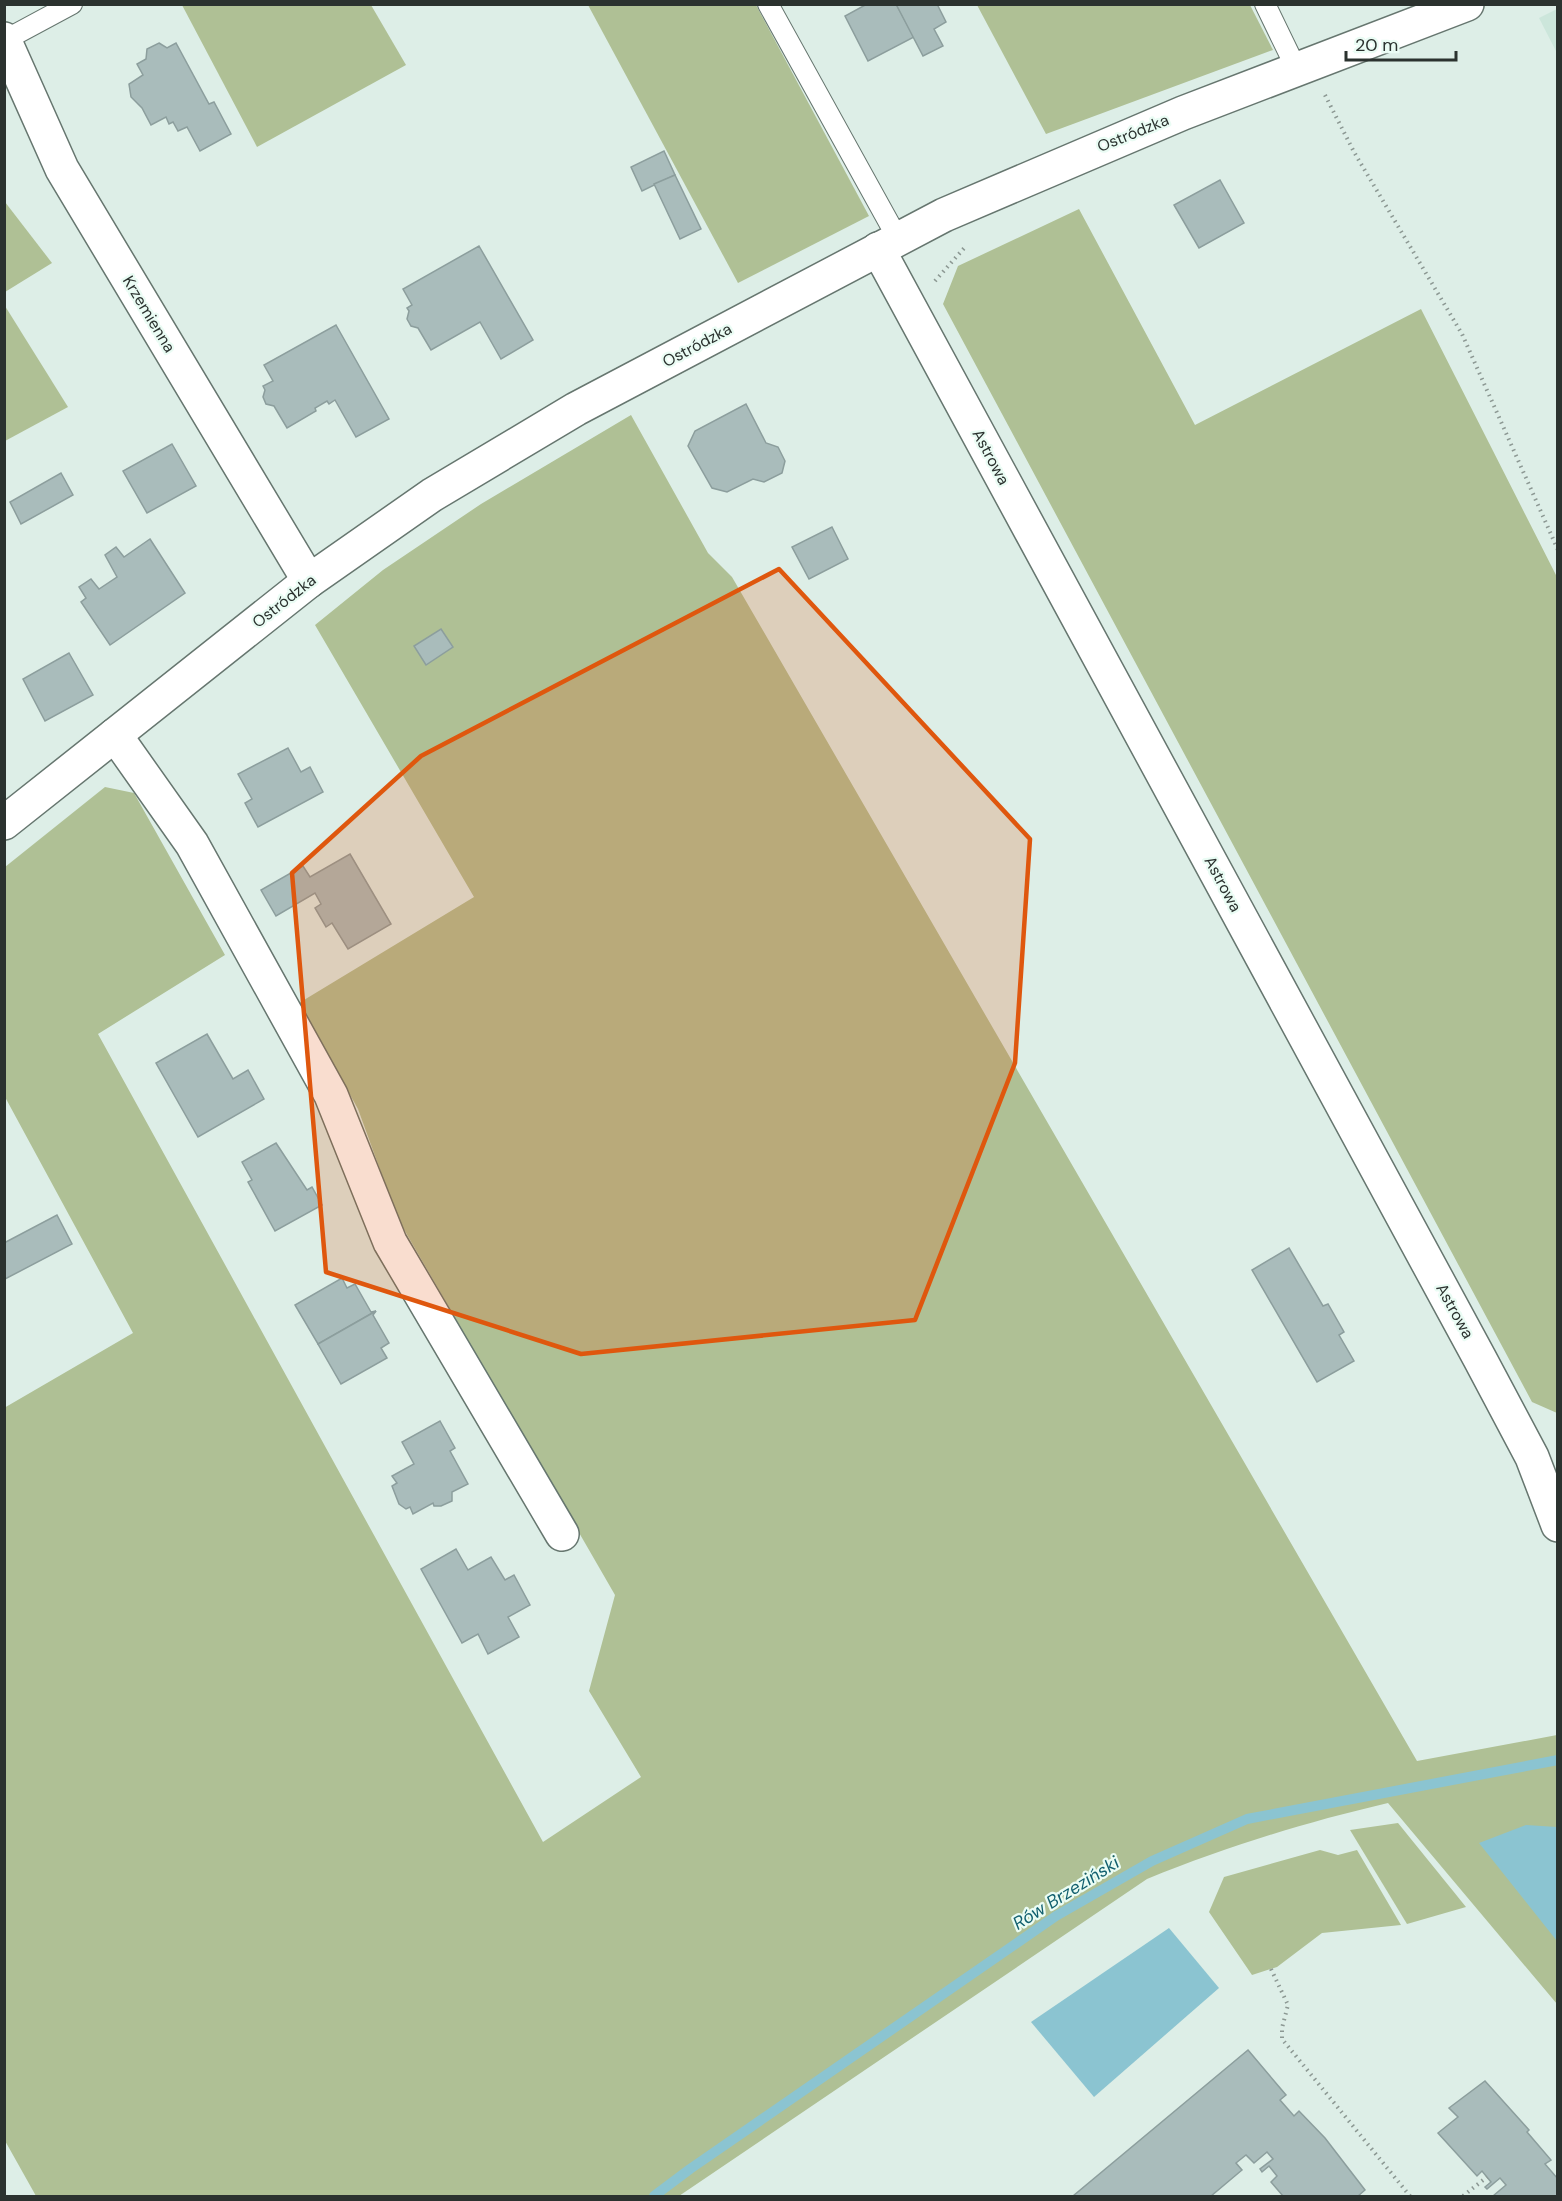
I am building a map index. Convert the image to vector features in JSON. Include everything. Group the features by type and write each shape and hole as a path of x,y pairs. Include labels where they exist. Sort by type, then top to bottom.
{"street":[{"name":"Ostródzka","path":"4,823 309,581 432,495 576,410 944,215 1095,148 1467,4"},
{"name":"Krzemienna","path":"5,40 62,169 309,581"},
{"name":"Astrowa","path":"888,244 1532,1457 1557,1525"},
{"path":"115,735 197,855 331,1095 390,1242 562,1534"}],"lane":[{"path":"5,40 72,4"},
{"path":"768,4 888,244"},
{"path":"1265,4 1305,67"}],"path":[{"path":"1305,67 1462,334 1557,550"},
{"path":"1271,1969 1288,2005 1282,2028 1282,2039 1410,2196"},
{"path":"1463,2196 1487,2177"}],"highlighted area":[{"path":"779,569 1030,839 1015,1063 915,1320 581,1354 326,1272 292,873 421,756"}],"shaded area":[{"path":"1557,9 1557,53 1539,18"}],"green space":[{"path":"182,5 371,5 406,65 257,147"},
{"path":"588,5 756,5 869,216 738,283"},
{"path":"977,5 1250,5 1273,50 1046,134"},
{"path":"5,202 52,263 4,292"},
{"path":"1079,209 1195,425 1421,309 1557,577 1557,1413 1532,1402 943,304 958,266"},
{"path":"5,306 68,407 4,441"},
{"path":"631,415 708,553 732,577 1417,1761 1557,1735 1557,2004 1388,1803 1266,1836 1147,1879 679,2196 36,2196 4,2139 4,1408 133,1333 5,1097 5,867 105,787 134,793 225,955 98,1034 543,1842 641,1777 589,1691 615,1595 398,1219 358,1109 299,1003 474,897 315,625 383,570 481,504"},
{"path":"1398,1823 1466,1907 1407,1924 1350,1830"},
{"path":"1320,1850 1338,1855 1357,1850 1401,1925 1322,1933 1277,1967 1252,1975 1209,1912 1224,1877"}],"water":[{"path":"1526,1825 1557,1827 1557,1941 1479,1843"},
{"path":"1169,1928 1219,1988 1094,2097 1031,2022"}],"building":[{"path":"867,4 896,4 914,37 868,61 845,16"},
{"path":"896,4 937,4 946,22 934,29 943,46 923,56"},
{"path":"159,43 167,48 176,43 209,104 214,102 231,134 200,151 187,127 178,131 173,122 169,124 166,117 151,125 142,108 131,97 129,84 143,75 137,64 146,59 147,49"},
{"path":"664,151 675,175 642,191 631,167"},
{"path":"675,175 701,229 680,239 654,184"},
{"path":"1220,180 1244,223 1199,248 1174,205"},
{"path":"479,246 533,340 501,359 480,322 431,350 418,328 411,326 407,319 409,311 407,308 412,305 403,289"},
{"path":"336,325 389,419 356,437 335,400 329,404 327,401 315,408 316,411 287,428 274,406 266,404 263,397 265,390 263,386 273,381 264,365"},
{"path":"746,404 766,443 778,447 785,461 782,473 764,482 753,479 727,492 712,488 688,446 695,431"},
{"path":"172,444 196,486 147,513 123,471"},
{"path":"61,473 73,495 21,524 10,502"},
{"path":"832,527 848,559 809,579 792,547"},
{"path":"150,539 185,593 110,645 81,602 86,598 79,587 91,579 99,589 117,577 105,555 116,547 124,557"},
{"path":"441,629 453,647 426,665 414,646"},
{"path":"69,653 93,695 45,721 23,679"},
{"path":"288,748 301,772 310,767 323,792 258,827 245,803 252,799 238,774"},
{"path":"350,854 391,924 348,949 332,923 326,927 315,908 321,904 315,893 276,916 261,890 303,866 310,877"},
{"path":"207,1034 233,1079 248,1070 264,1099 198,1137 156,1063"},
{"path":"276,1143 307,1190 312,1187 322,1205 275,1231 248,1182 252,1180 242,1162"},
{"path":"57,1215 72,1244 5,1279 4,1243"},
{"path":"1289,1248 1323,1306 1328,1304 1344,1332 1339,1335 1354,1361 1317,1382 1252,1270"},
{"path":"342,1278 347,1288 355,1284 371,1312 376,1311 318,1344 295,1305"},
{"path":"376,1311 373,1315 389,1343 381,1348 387,1358 341,1384 318,1344"},
{"path":"440,1421 455,1448 450,1451 468,1484 452,1492 452,1501 441,1506 434,1506 433,1503 413,1514 410,1507 406,1509 399,1504 392,1486 397,1483 392,1476 414,1464 402,1442"},
{"path":"456,1549 468,1570 491,1557 505,1580 514,1575 530,1605 508,1617 519,1637 488,1654 478,1634 462,1643 421,1569"},
{"path":"1248,2050 1286,2095 1280,2100 1294,2116 1299,2111 1325,2138 1365,2190 1358,2196 1283,2196 1271,2182 1277,2176 1269,2166 1262,2172 1260,2169 1273,2159 1267,2152 1254,2163 1246,2155 1236,2163 1242,2170 1211,2196 1073,2196"},
{"path":"1485,2081 1529,2130 1527,2132 1551,2160 1545,2164 1558,2179 1558,2196 1493,2196 1506,2185 1500,2178 1487,2189 1485,2187 1491,2182 1482,2171 1477,2176 1438,2133 1458,2117 1449,2108"}],"waterway":[{"name":"Rów Brzeziński","path":"654,2196 1056,1916 1152,1861 1247,1819 1558,1760"}]}
